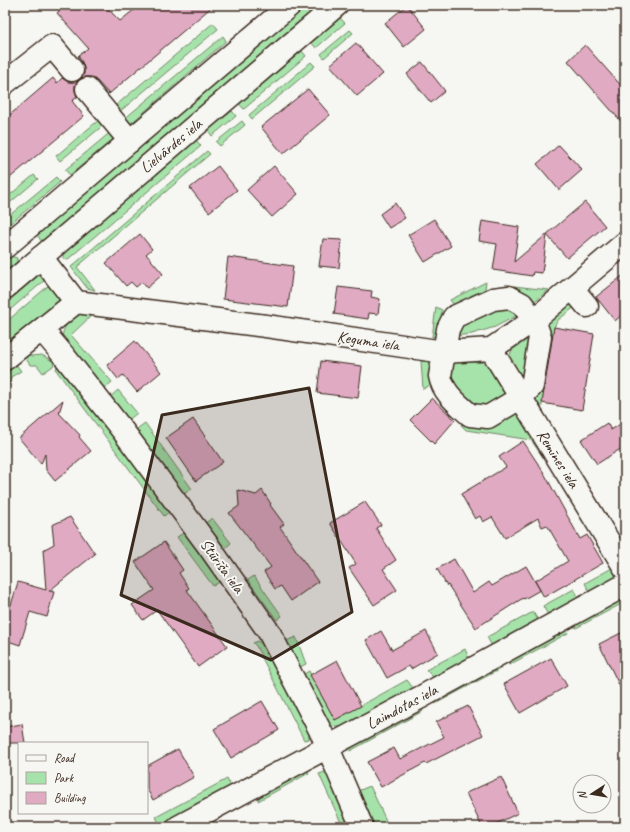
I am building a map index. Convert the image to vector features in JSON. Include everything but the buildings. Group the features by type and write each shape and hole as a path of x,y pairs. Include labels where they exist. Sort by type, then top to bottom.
{"street":[{"name":"Lielvārdes iela","path":"13,240 290,5"},
{"name":"Lielvārdes iela","path":"5,288 338,5"},
{"path":"5,83 52,46 72,70"},
{"path":"87,89 130,141"},
{"path":"5,359 76,302 40,257 13,240"},
{"path":"491,350 534,320 625,243"},
{"path":"572,288 587,306"},
{"path":"509,297 522,304 534,320 540,337 532,386 520,398 488,417 470,415 445,391 440,376 444,352 448,328 454,317 493,299 509,297"},
{"name":"Ķeguma iela","path":"76,302 266,326 444,352 491,350"},
{"name":"Stūrīša iela","path":"42,330 122,431 211,550 269,632 322,734 362,827"},
{"name":"Remīnes iela","path":"491,350 625,568"},
{"name":"Laimdotas iela","path":"178,827 327,748 625,585"}],"highlighted area":[{"path":"309,388 352,612 271,660 121,595 162,415"}],"green space":[{"path":"307,5 321,5 42,242 37,235"},
{"path":"340,18 345,23 316,48 311,42"},
{"path":"213,23 218,29 118,113 114,107"},
{"path":"350,30 353,33 324,58 321,54"},
{"path":"223,36 226,41 128,126 123,120"},
{"path":"302,51 306,56 244,109 239,104"},
{"path":"311,62 315,66 252,119 249,115"},
{"path":"232,111 236,116 212,136 208,130"},
{"path":"101,118 106,123 60,161 56,156"},
{"path":"242,121 245,125 220,146 216,142"},
{"path":"113,130 118,135 70,175 65,170"},
{"path":"196,140 201,146 67,260 63,258 67,248"},
{"path":"207,151 210,154 77,267 95,290 87,288 71,267"},
{"path":"34,175 38,179 5,207 5,199"},
{"path":"56,177 60,182 5,228 5,219"},
{"path":"10,256 17,258 17,264 5,274 5,261"},
{"path":"43,274 45,279 44,281 5,314 5,304 39,275"},
{"path":"486,282 484,295 479,298 477,293 470,296 471,302 454,305 450,300"},
{"path":"55,285 60,294 60,301 5,347 5,323 48,286"},
{"path":"505,285 549,290 532,303 504,291"},
{"path":"572,302 576,306 558,320 554,327 549,358 541,357 541,329"},
{"path":"506,305 520,314 495,327 472,334 454,336 459,324"},
{"path":"436,307 442,310 439,336 432,337"},
{"path":"81,314 93,314 71,335 112,382 101,391 63,343 62,338 66,325"},
{"path":"534,335 524,385 509,357 512,350"},
{"path":"26,350 31,356 42,355 54,362 53,366 43,373 37,365 30,365 25,357"},
{"path":"421,361 435,361 432,384 423,389"},
{"path":"12,362 15,363 21,371 11,377 5,402 5,389"},
{"path":"455,362 482,362 487,365 506,396 485,408 474,408 452,386 450,367"},
{"path":"57,366 118,442 169,512 164,516 56,370"},
{"path":"539,366 548,368 541,411 530,394"},
{"path":"118,390 137,413 126,422 108,399"},
{"path":"517,410 552,470 531,440 466,430 461,425 465,419"},
{"path":"145,423 192,489 182,495 134,431"},
{"path":"212,518 231,543 224,549 203,525"},
{"path":"185,532 221,581 213,586 177,537"},
{"path":"614,567 619,571 616,579 590,593 585,583"},
{"path":"254,576 282,616 277,620 248,580"},
{"path":"574,589 579,598 548,615 543,606"},
{"path":"625,597 625,602 576,628 573,624"},
{"path":"533,612 538,620 492,646 487,637"},
{"path":"565,628 568,633 509,665 507,661"},
{"path":"296,637 306,664 298,668 283,642"},
{"path":"258,641 262,644 309,734 309,739 304,740 256,646 253,643"},
{"path":"465,649 469,659 434,678 426,670"},
{"path":"500,665 502,668 435,704 433,701"},
{"path":"309,671 335,720 407,680 413,688 345,727 335,727 325,722 301,676"},
{"path":"421,706 423,711 350,751 348,746"},
{"path":"306,768 309,773 258,801 261,791"},
{"path":"328,771 353,827 343,827 319,774"},
{"path":"227,779 230,785 228,791 163,826 159,823 156,817"},
{"path":"370,786 389,827 374,827 358,791"}]}
